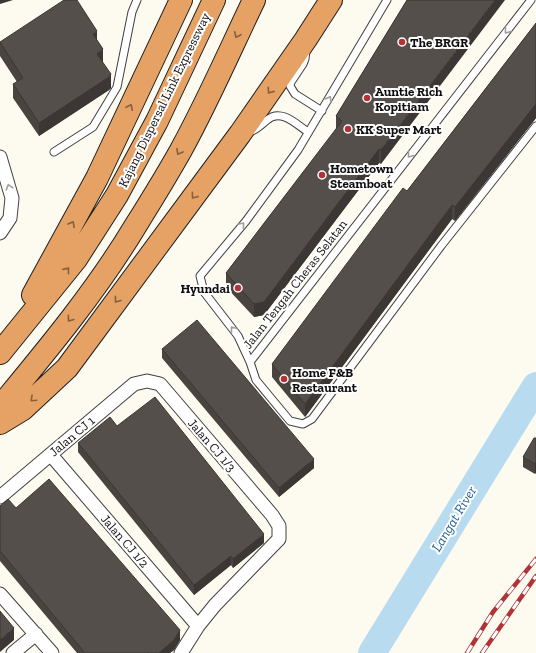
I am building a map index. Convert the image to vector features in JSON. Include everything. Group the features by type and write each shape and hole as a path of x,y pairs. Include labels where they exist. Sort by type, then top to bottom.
{"highway":[{"name":"Kajang Dispersal Link Expressway","path":"0,354 76,258 117,195 157,121 214,0"},
{"path":"0,407 91,293 135,227 181,149 254,0"},
{"path":"0,423 23,409 67,368 240,134 306,39 331,0"},
{"path":"16,333 30,301 97,178 173,12"}],"street":[{"path":"0,157 12,198 10,218 0,233"},
{"name":"Jalan CJ 1","path":"0,497 134,384 147,381"},
{"name":"Jalan CJ 1/3","path":"147,381 160,384 272,515 279,526 279,539 215,605 198,626 181,653"},
{"name":"Jalan CJ 1/2","path":"51,455 198,626"},
{"path":"0,594 52,653"},
{"path":"13,653 36,634"}],"lane":[{"path":"54,152 93,127 116,87 132,12 137,0"},
{"name":"Jalan Tengah Cheras Selatan","path":"387,0 322,112 298,150 246,221 200,276 204,292 238,336 250,362 531,0"},
{"path":"306,39 305,59 290,86 295,94 322,112"},
{"path":"240,134 254,131 273,116 279,115 308,132"},
{"path":"250,362 256,380 290,421 303,424 312,419 436,252 536,126"}],"building":[{"path":"64,0 77,0 97,31 93,34 103,49 97,54 111,74 109,77 39,123 13,84 23,78 0,42"},
{"path":"407,0 495,0 381,150 379,149 264,302 254,304 226,273 342,121 336,116"},
{"path":"536,23 536,104 455,207 452,205 305,404 272,364 403,188 407,191"},
{"path":"197,320 314,459 279,488 162,349"},
{"path":"155,397 264,534 233,559 231,556 194,585 78,443 110,417 117,426"},
{"path":"534,438 536,438 535,464 523,457"},
{"path":"49,479 180,630 174,640 159,653 85,653 0,551 0,506 8,499 16,508"},
{"path":"0,611 14,628 0,640"}],"waterway":[{"name":"Langat River","path":"372,653 536,386"}],"railway":[{"path":"467,653 493,612 536,559"},
{"path":"482,653 536,576"}],"place":[{"name":"The BRGR","path":"402,42"},
{"name":"Auntie Rich Kopitiam","path":"367,98"},
{"name":"KK Super Mart","path":"348,129"},
{"name":"Hometown Steamboat","path":"322,175"},
{"name":"Hyundai","path":"238,288"},
{"name":"Home F&B Restaurant","path":"284,379"}]}
